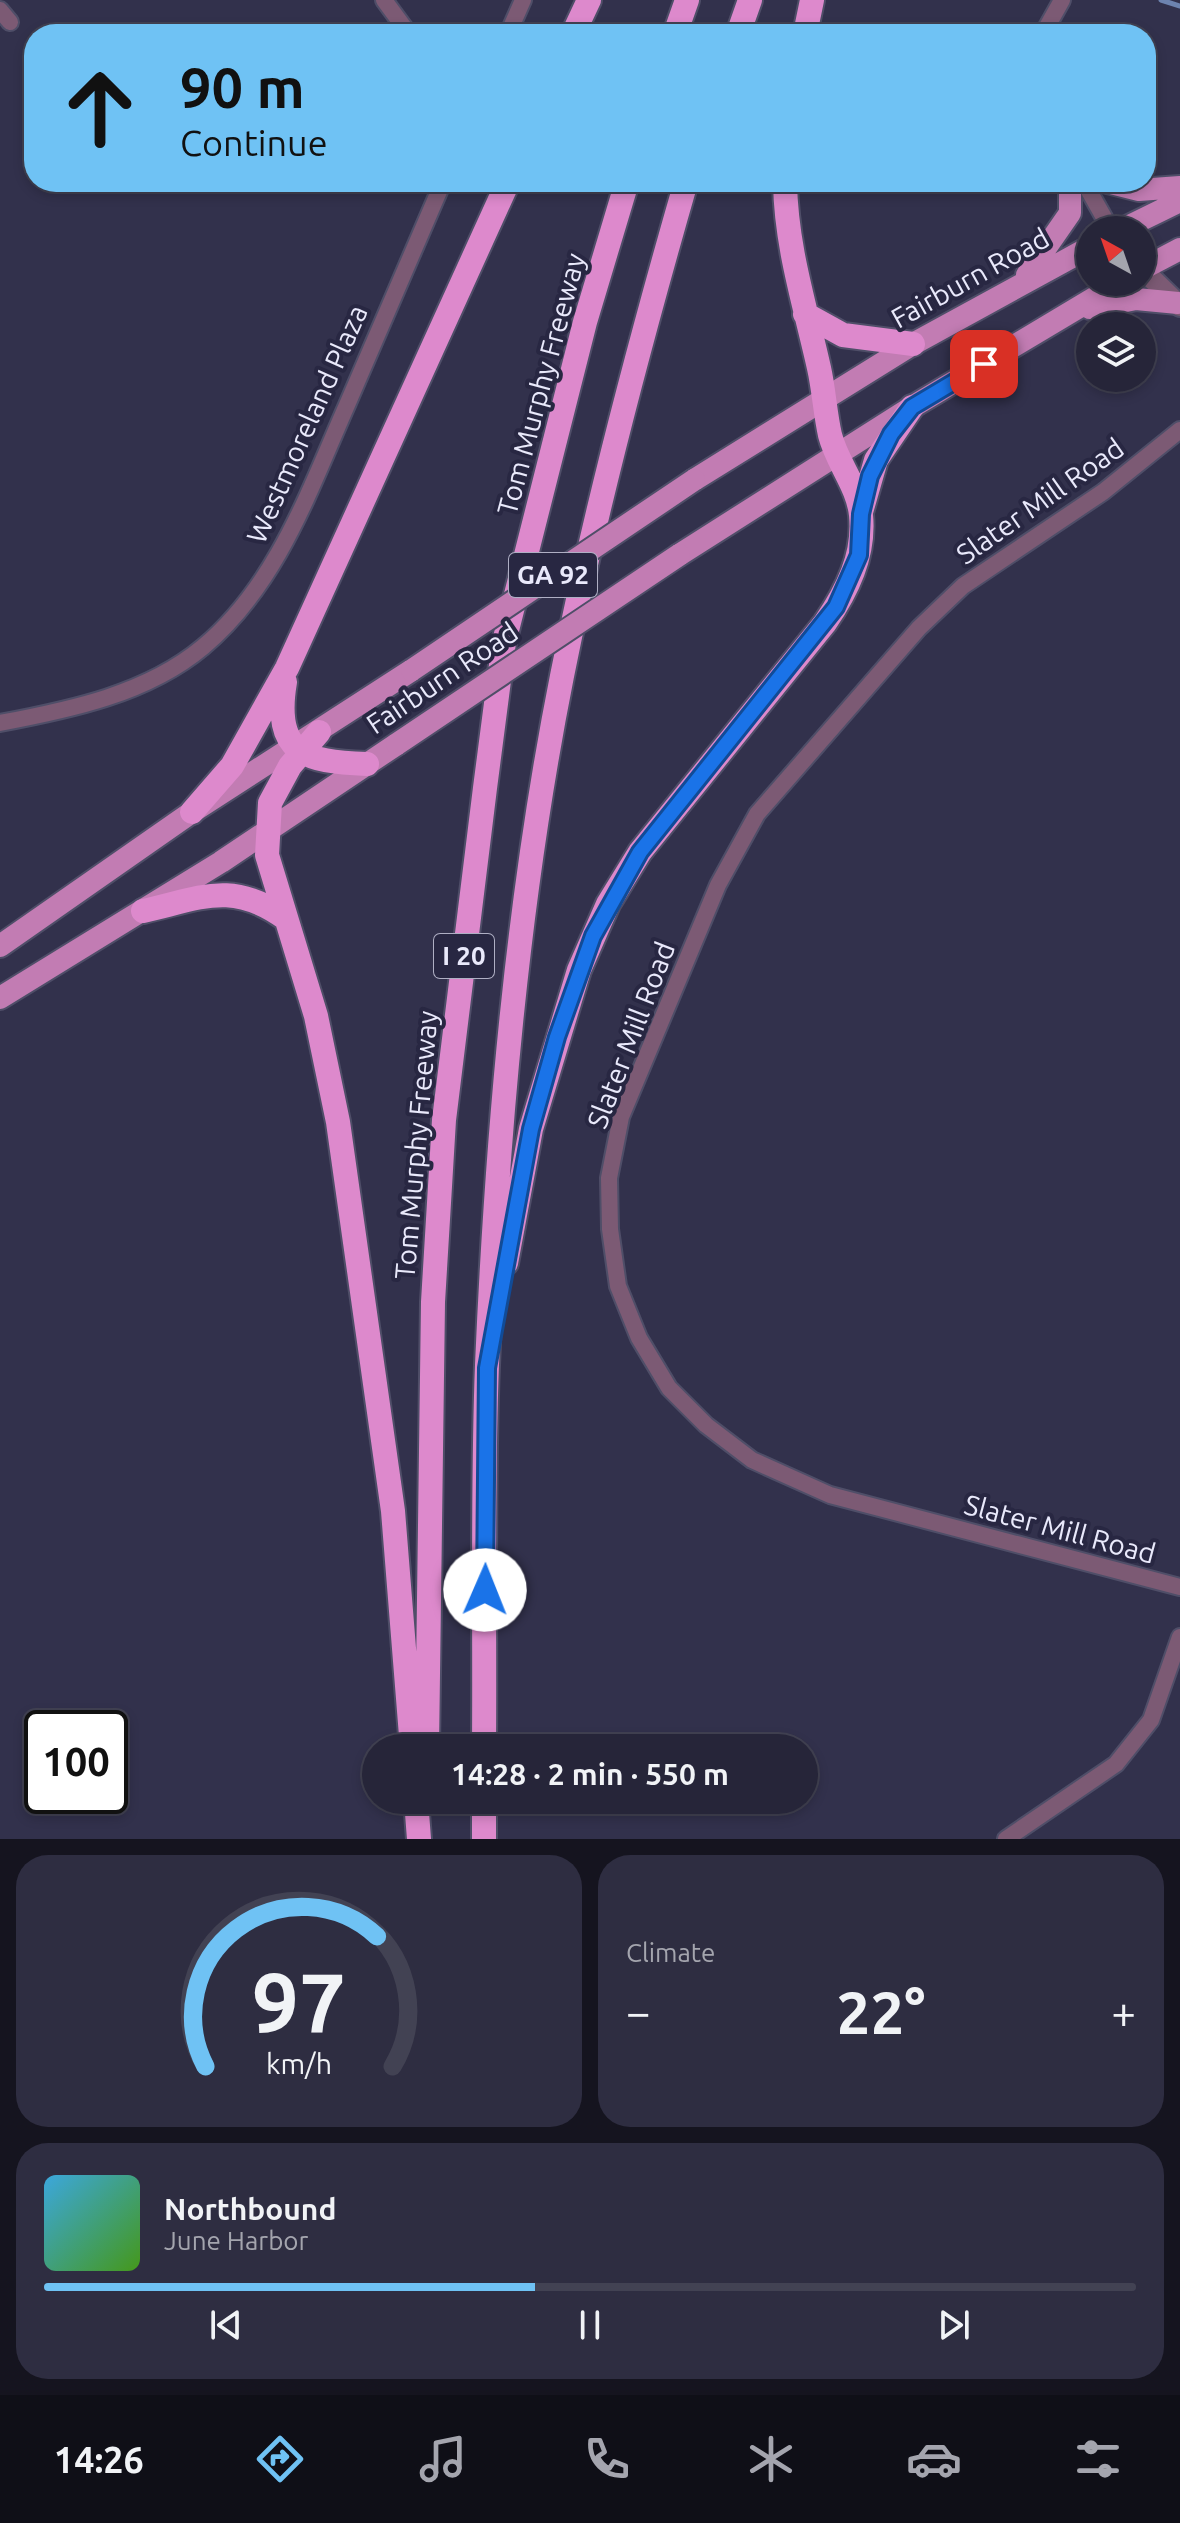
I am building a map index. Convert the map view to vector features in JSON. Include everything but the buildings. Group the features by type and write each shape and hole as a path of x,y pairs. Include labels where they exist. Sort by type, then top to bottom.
{"highway":[{"path":"578,24 589,0"},
{"path":"679,24 687,0"},
{"path":"742,24 750,0"},
{"path":"807,24 812,0"},
{"path":"192,812 232,766 287,668 503,192"},
{"name":"Tom Murphy Freeway","path":"427,1734 433,1302 444,1120 485,788 504,642 585,322 624,192"},
{"name":"I 20","path":"484,1734 487,1368 497,1196 521,948 559,693 637,353 683,192"},
{"path":"786,192 789,249 825,396 830,435 852,483 861,514"},
{"path":"805,314 843,335 913,344"},
{"path":"487,1368 531,1129 557,1037 593,936 640,852 836,607 859,555 861,514 876,460 912,407"},
{"path":"287,668 280,716 297,750 322,761 367,764"},
{"path":"319,732 297,750 270,803 266,832 269,865 329,1068 353,1214 393,1511 411,1734"},
{"path":"143,911 228,894 253,898 285,918"},
{"path":"417,1814 419,1839"},
{"path":"426,1839 427,1814"},
{"path":"484,1814 484,1839"}],"main road":[{"path":"1156,189 1180,187"},
{"path":"1019,285 1050,246 1070,213 1070,192"},
{"path":"1149,216 1180,201"},
{"path":"1156,262 1180,249"},
{"name":"Fairburn Road","path":"319,732 694,480 825,396 1076,254"},
{"name":"Fairburn Road","path":"0,998 266,832 679,555 912,407 1098,296"},
{"path":"1069,313 1136,299 1179,305"},
{"path":"0,946 192,812 297,750"}],"street":[{"path":"384,0 402,24"},
{"path":"512,24 523,0"},
{"path":"1049,24 1062,0"},
{"name":"Westmoreland Plaza","path":"0,723 62,712 140,686 201,649 243,608 287,541 439,192"},
{"path":"1090,192 1103,216"},
{"path":"1156,283 1179,305"},
{"name":"Slater Mill Road","path":"1180,430 1103,492 963,586 919,628 757,814 718,885 621,1117 609,1178 610,1229 618,1286 639,1338 669,1388 706,1425 752,1460 830,1495 1180,1587"},
{"path":"1006,1839 1116,1764 1151,1720 1180,1637"}],"waterway":[{"path":"1161,0 1180,6"}],"route":[{"path":"485,1590 487,1368 531,1129 579,970 608,904 640,852 836,607 859,555 861,514 870,476 891,434 912,407 984,364"}]}
